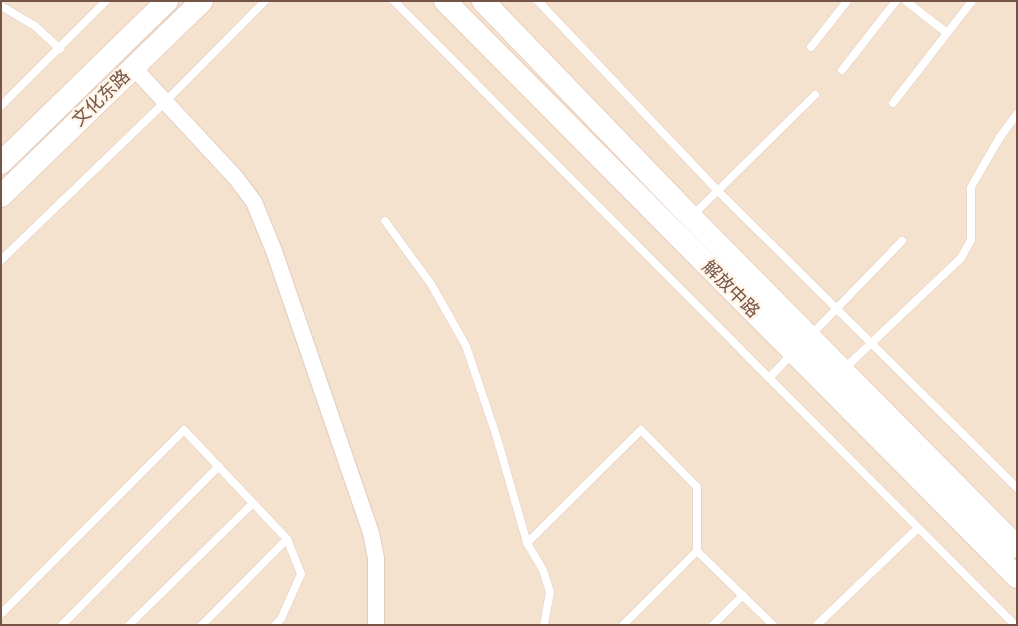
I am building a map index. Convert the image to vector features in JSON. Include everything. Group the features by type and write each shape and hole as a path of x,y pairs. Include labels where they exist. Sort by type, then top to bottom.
{"street":[{"name":"文化东路","path":"1,163 167,1"},
{"name":"文化东路","path":"1,196 202,1"},
{"name":"解放中路","path":"445,1 802,345 843,371 1017,547"},
{"name":"解放中路","path":"483,1 691,217 802,345 1017,577"},
{"path":"132,67 236,178 254,202 274,251 371,533 376,558 376,625"}],"lane":[{"path":"1,106 106,1"},
{"path":"1,260 165,102 265,1"},
{"path":"394,1 1015,625"},
{"path":"538,1 718,191 1017,488"},
{"path":"811,47 847,1"},
{"path":"906,1 947,33"},
{"path":"893,103 972,1"},
{"path":"842,70 891,3"},
{"path":"1,6 35,26 60,49"},
{"path":"691,217 815,95"},
{"path":"843,371 962,258 971,240 971,188 1000,137 1017,114"},
{"path":"385,221 432,284 466,346 497,438 528,543 543,570 550,592 544,625"},
{"path":"769,378 902,242"},
{"path":"1,614 184,430 287,539 301,574 281,623"},
{"path":"528,543 641,430 697,487 697,552 623,625"},
{"path":"62,625 219,466"},
{"path":"129,625 252,503"},
{"path":"817,625 918,528"},
{"path":"202,625 287,539"},
{"path":"697,552 773,625"},
{"path":"713,625 742,595"}],"shaded area":[{"path":"1,1 1017,1 1017,625 1,625"}]}
